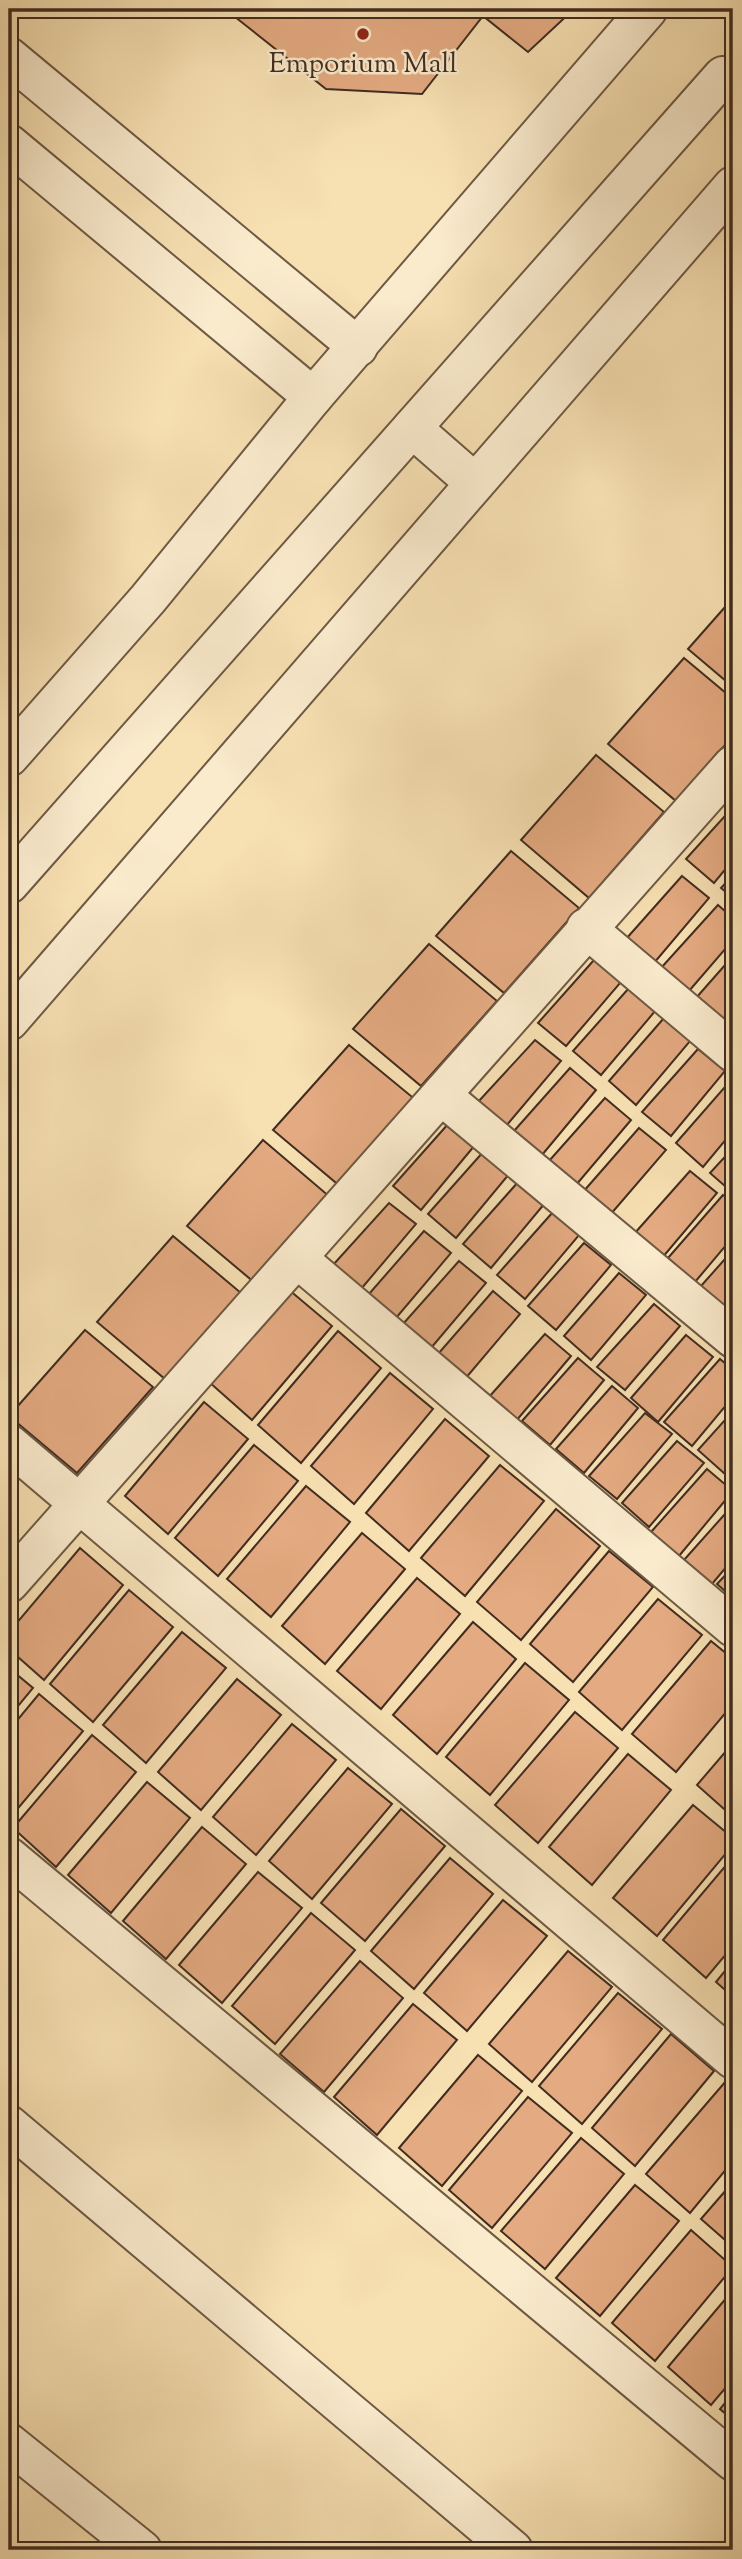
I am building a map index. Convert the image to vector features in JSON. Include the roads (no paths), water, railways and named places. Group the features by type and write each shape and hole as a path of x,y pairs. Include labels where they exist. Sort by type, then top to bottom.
{"street":[{"path":"9,757 148,599 313,397 648,9"},
{"path":"9,57 358,348"},
{"path":"9,884 723,76"},
{"path":"9,144 313,397"},
{"path":"9,1021 733,186"},
{"path":"412,428 475,483"},
{"path":"9,1583 442,1096 586,928 732,770"},
{"path":"586,928 733,1052"},
{"path":"442,1096 733,1338"},
{"path":"298,1259 733,1627"},
{"path":"9,1444 733,2059"},
{"path":"9,1857 733,2461"},
{"path":"9,2124 513,2550"},
{"path":"9,2443 142,2550"}],"place":[{"name":"Emporium Mall","path":"363,34"}]}
